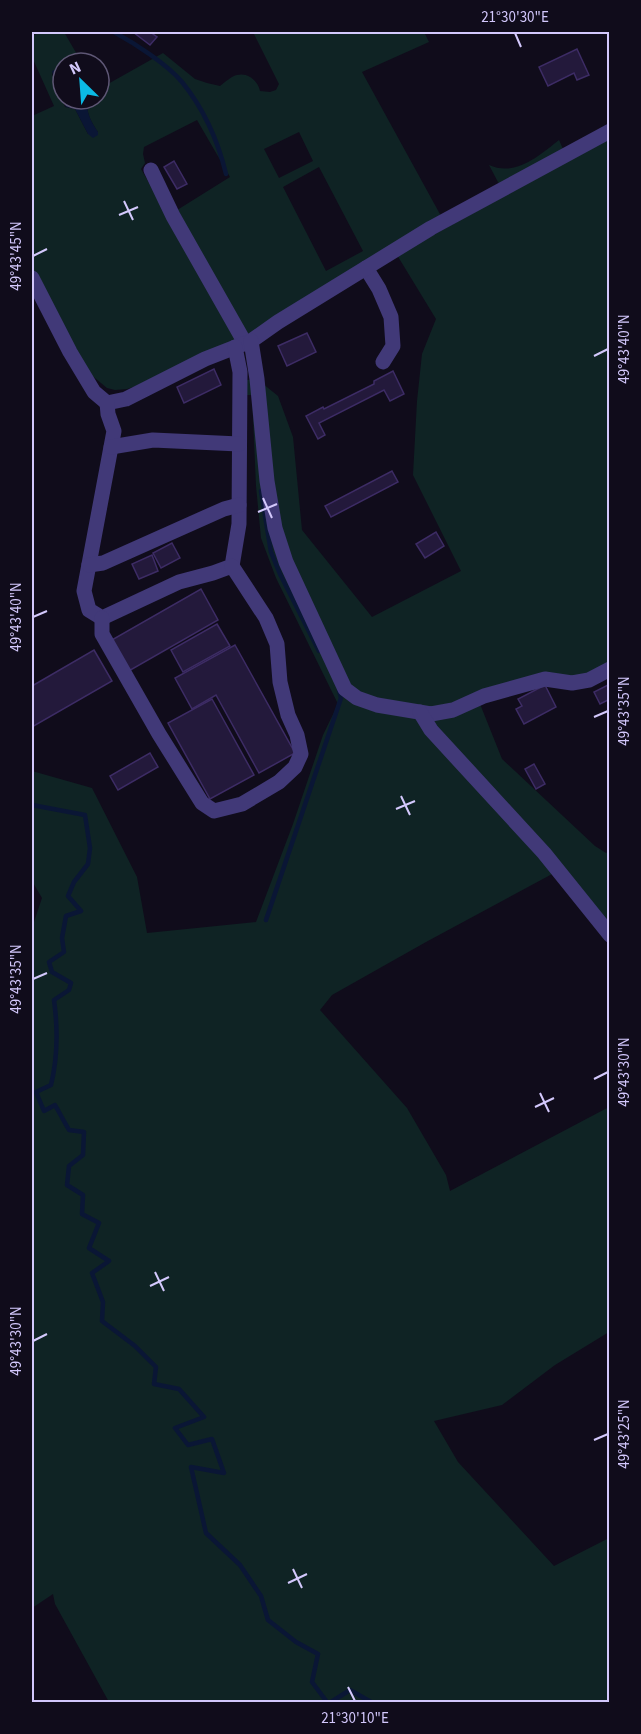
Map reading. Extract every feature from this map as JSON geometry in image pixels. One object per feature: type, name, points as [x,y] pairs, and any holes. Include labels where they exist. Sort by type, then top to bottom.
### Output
[{"type":"street","points":[[106,402],[126,399],[205,359],[244,344],[431,228],[609,131]]},
{"type":"street","points":[[151,170],[172,216],[244,344],[257,379],[267,481],[275,528],[286,562],[345,690],[357,698],[377,705],[431,714],[453,710],[484,696],[545,679],[572,683],[589,680],[609,669]]},
{"type":"street","points":[[366,268],[379,289],[391,317],[393,346],[383,362]]},
{"type":"street","points":[[32,278],[70,352],[94,392],[106,402],[114,431],[84,591],[89,610],[102,618]]},
{"type":"street","points":[[102,618],[102,634],[159,734],[202,803],[214,811],[242,804],[279,782],[296,767],[301,754],[280,682],[277,644],[266,618],[232,566],[239,524],[240,372],[244,344]]},
{"type":"street","points":[[111,447],[153,440],[239,444]]},
{"type":"street","points":[[89,565],[103,563],[224,509],[239,505]]},
{"type":"street","points":[[102,618],[179,582],[232,566]]},
{"type":"street","points":[[420,712],[431,730],[544,853],[609,935]]},
{"type":"green space","points":[[41,32],[64,32],[75,51],[51,51],[51,99],[32,57],[32,36]]},
{"type":"green space","points":[[254,32],[424,32],[429,42],[362,72],[441,216],[245,336],[174,212],[230,177],[197,120],[144,147],[145,163],[141,169],[238,340],[146,383],[115,390],[107,388],[84,369],[32,269],[32,116],[51,107],[51,111],[76,111],[88,134],[98,132],[88,111],[111,111],[111,82],[163,53],[195,79],[207,83],[220,86],[228,79],[241,74],[255,81],[260,91],[276,90],[279,84]],"holes":[[[299,132],[313,161],[279,178],[264,149]],[[319,167],[363,251],[326,271],[283,187]]]},
{"type":"green space","points":[[609,138],[609,664],[588,674],[480,704],[502,759],[595,846],[606,853],[609,851],[609,928],[554,873],[332,995],[320,1010],[407,1108],[446,1175],[450,1191],[609,1107],[609,1332],[555,1365],[502,1405],[434,1421],[458,1462],[554,1566],[609,1538],[609,1702],[109,1702],[55,1604],[53,1594],[32,1608],[32,928],[42,898],[32,881],[32,771],[92,788],[137,877],[147,933],[256,922],[323,735],[338,704],[276,578],[261,538],[252,395],[246,395],[247,380],[257,379],[278,396],[293,437],[302,530],[372,617],[461,571],[413,475],[422,354],[436,319],[397,255]]},
{"type":"green space","points":[[559,140],[563,149],[499,184],[489,165],[499,168],[517,167],[535,158]]},
{"type":"water","points":[[76,111],[88,111],[98,135],[93,138],[88,134]]},
{"type":"building","points":[[133,32],[150,32],[157,37],[150,45]]},
{"type":"building","points":[[577,49],[589,75],[577,80],[574,73],[548,86],[539,67]]},
{"type":"building","points":[[174,161],[187,184],[177,189],[164,167]]},
{"type":"building","points":[[307,333],[316,352],[287,366],[278,346]]},
{"type":"building","points":[[214,369],[221,385],[184,403],[177,387]]},
{"type":"building","points":[[393,371],[404,394],[390,401],[384,390],[319,423],[325,435],[318,439],[306,416],[374,384],[374,381]]},
{"type":"building","points":[[392,471],[398,482],[331,517],[325,506]]},
{"type":"building","points":[[436,532],[444,546],[425,558],[416,544]]},
{"type":"building","points":[[172,543],[180,558],[161,568],[153,553]]},
{"type":"building","points":[[152,555],[158,571],[139,579],[132,564]]},
{"type":"building","points":[[201,589],[218,620],[127,672],[110,641]]},
{"type":"building","points":[[217,624],[230,646],[183,672],[171,650]]},
{"type":"building","points":[[235,645],[295,753],[259,773],[216,695],[192,709],[175,678]]},
{"type":"building","points":[[94,650],[112,681],[32,727],[32,686]]},
{"type":"building","points":[[610,684],[610,699],[600,704],[594,692]]},
{"type":"building","points":[[545,685],[556,707],[524,724],[516,709],[522,706],[518,699]]},
{"type":"building","points":[[212,699],[254,775],[210,799],[168,723]]},
{"type":"building","points":[[150,753],[158,767],[118,790],[110,776]]},
{"type":"building","points":[[534,764],[545,784],[536,789],[525,769]]},
{"type":"waterway","points":[[114,32],[159,61],[182,82],[197,103],[209,126],[226,174]]},
{"type":"waterway","points":[[261,491],[271,552],[319,651]]},
{"type":"waterway","points":[[266,920],[341,698],[339,690]]},
{"type":"waterway","points":[[32,805],[85,815],[90,848],[88,864],[74,882],[68,896],[81,911],[66,916],[62,938],[64,952],[49,962],[52,972],[71,983],[69,990],[54,1000],[57,1042],[51,1085],[36,1092],[44,1111],[55,1105],[69,1130],[84,1132],[83,1155],[69,1166],[67,1185],[83,1195],[82,1214],[99,1223],[89,1248],[109,1261],[92,1273],[103,1302],[102,1321],[135,1346],[156,1367],[154,1384],[179,1389],[204,1417],[175,1428],[188,1445],[212,1439],[224,1473],[191,1467],[206,1533],[240,1565],[261,1596],[268,1620],[296,1642],[318,1654],[312,1682],[327,1702]]},
{"type":"waterway","points":[[331,1702],[350,1690],[371,1702]]}]
